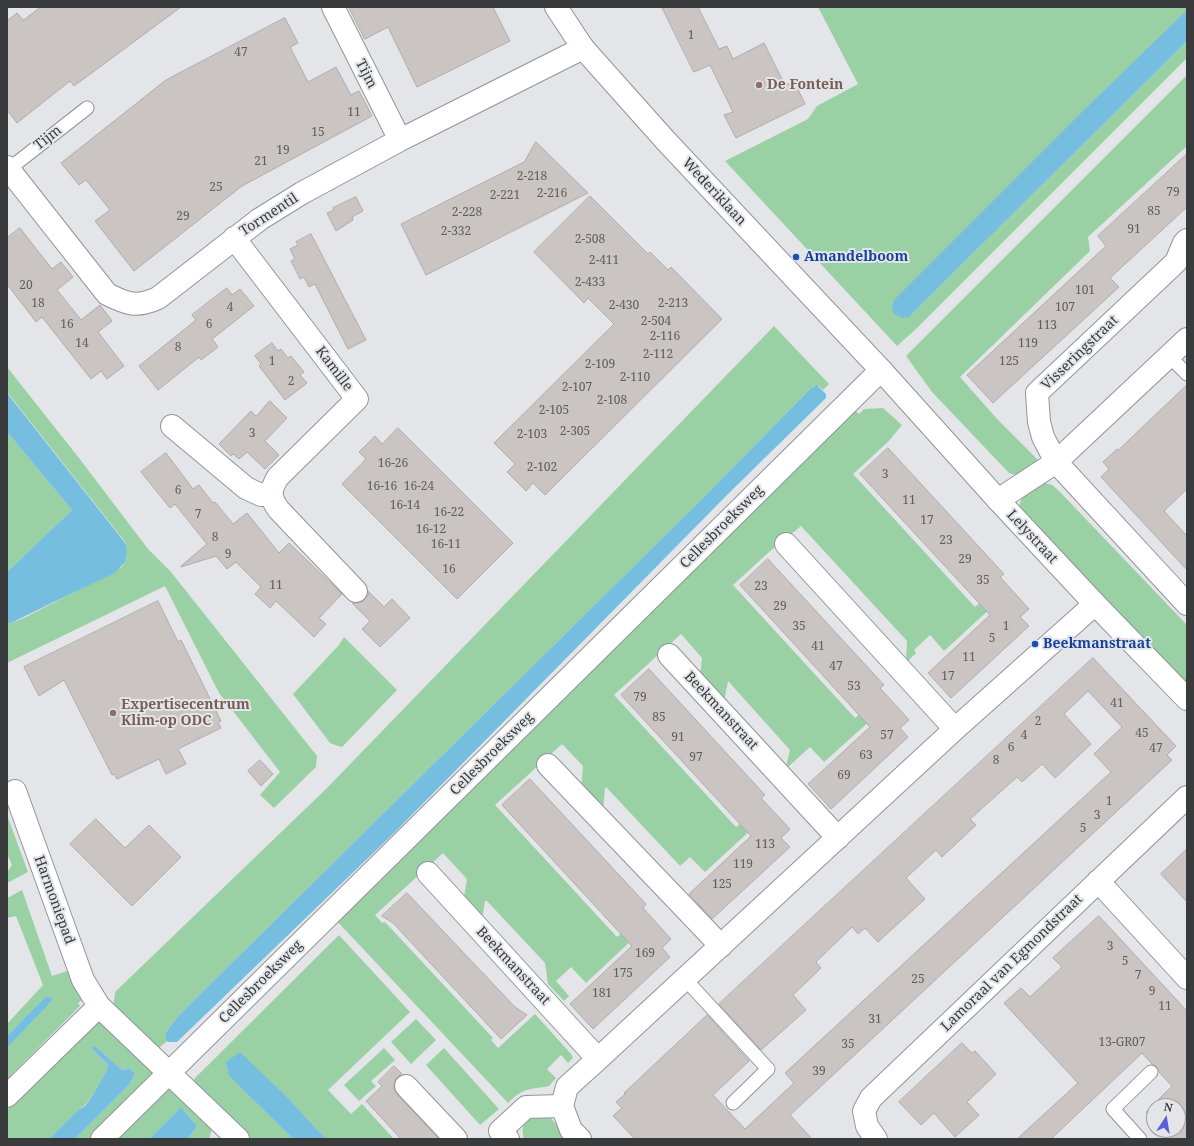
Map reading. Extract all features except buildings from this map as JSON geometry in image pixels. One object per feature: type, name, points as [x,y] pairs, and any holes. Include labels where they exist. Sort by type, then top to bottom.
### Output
[{"type":"street","name":"Tijm","points":[[332,7],[400,140]]},
{"type":"street","name":"Wederiklaan","points":[[556,7],[582,48],[666,141],[881,370]]},
{"type":"street","name":"Tormentil","points":[[8,168],[107,294],[133,305],[142,304],[158,298],[260,219],[302,193],[400,140],[582,48]]},
{"type":"street","name":"Kamille","points":[[234,238],[357,399],[278,477],[273,485],[271,493]]},
{"type":"street","name":"Visseringstraat","points":[[1056,462],[1043,437],[1039,422],[1037,393],[1181,268],[1184,243],[1187,240]]},
{"type":"street","points":[[998,500],[1056,462],[1187,339]]},
{"type":"street","name":"Lelystraat","points":[[881,370],[1094,604],[1187,699]]},
{"type":"street","name":"Cellesbroeksweg","points":[[102,1139],[881,370]]},
{"type":"street","points":[[172,426],[246,488],[261,495],[271,493],[273,502],[279,510],[356,591]]},
{"type":"street","points":[[1056,462],[1187,604]]},
{"type":"street","points":[[786,544],[955,729]]},
{"type":"street","points":[[580,1139],[571,1130],[562,1106],[567,1087],[955,729],[1094,604]]},
{"type":"street","name":"Beekmanstraat","points":[[669,654],[838,838]]},
{"type":"street","points":[[548,765],[721,946]]},
{"type":"street","name":"Harmoniepad","points":[[15,791],[83,980],[99,1006],[238,1139]]},
{"type":"street","name":"Lamoraal van Egmondstraat","points":[[876,1139],[867,1126],[864,1111],[871,1098],[1187,797]]},
{"type":"street","name":"Beekmanstraat","points":[[428,873],[598,1059]]},
{"type":"street","points":[[1098,881],[1187,978]]},
{"type":"street","points":[[7,1096],[99,1006]]},
{"type":"street","points":[[406,1086],[456,1139]]},
{"type":"street","points":[[500,1136],[526,1108],[562,1106]]},
{"type":"lane","name":"Tijm","points":[[8,168],[87,108]]},
{"type":"lane","points":[[1169,356],[1187,374]]},
{"type":"lane","points":[[685,979],[768,1069],[733,1103]]},
{"type":"lane","points":[[1140,1139],[1113,1109],[1151,1072]]},
{"type":"green space","points":[[818,7],[1187,7],[1187,10],[909,317],[1187,41],[1187,58],[916,329],[897,346],[725,161],[808,119],[817,106],[858,84]]},
{"type":"green space","points":[[1187,75],[1187,146],[1088,237],[1090,251],[960,377],[998,420],[1038,460],[1016,475],[1009,473],[932,392],[906,356]]},
{"type":"green space","points":[[774,326],[829,384],[823,390],[819,386],[814,386],[811,388],[707,494],[179,1015],[166,1032],[167,1041],[155,1051],[113,1009],[115,992],[327,788]]},
{"type":"green space","points":[[7,367],[148,549],[171,572],[317,756],[316,767],[274,808],[260,795],[280,772],[219,693],[165,586],[7,663],[7,623],[11,623],[26,617],[122,567],[126,559],[126,543],[7,392]]},
{"type":"green space","points":[[883,408],[902,425],[889,441],[853,474],[975,607],[984,599],[992,607],[944,651],[930,635],[914,650],[916,653],[907,662],[907,641],[801,526],[769,552],[733,585],[855,718],[864,710],[872,719],[824,762],[810,747],[788,767],[786,766],[790,750],[728,681],[724,702],[700,678],[702,658],[681,634],[614,695],[736,827],[745,820],[753,828],[705,872],[690,857],[680,866],[606,787],[603,810],[581,789],[583,766],[562,744],[495,805],[617,937],[626,930],[634,938],[586,983],[571,967],[556,981],[569,996],[564,1001],[548,984],[545,963],[487,901],[485,901],[482,920],[463,901],[467,880],[443,853],[375,915],[382,923],[385,922],[493,1038],[491,1040],[498,1048],[535,1014],[571,1054],[573,1058],[568,1063],[561,1055],[547,1069],[556,1078],[549,1086],[522,1092],[508,1103],[334,918],[854,409],[859,414],[864,409]]},
{"type":"green space","points":[[7,432],[72,510],[7,572]]},
{"type":"green space","points":[[1045,483],[1052,485],[1060,492],[1187,625],[1187,696],[1020,514],[1020,503],[1022,498],[1036,486]]},
{"type":"green space","points":[[344,637],[397,690],[342,747],[330,743],[293,694],[339,645]]},
{"type":"green space","points":[[7,815],[28,872],[7,883],[7,872],[12,865],[7,854]]},
{"type":"green space","points":[[22,890],[52,976],[70,970],[85,998],[78,1003],[80,1006],[7,1079],[7,1048],[53,1000],[45,997],[7,1036],[7,1024],[43,985],[16,916],[7,918],[7,898]]},
{"type":"green space","points":[[339,935],[410,1012],[328,1090],[351,1114],[362,1104],[394,1139],[326,1139],[292,1102],[229,1076],[293,1139],[251,1139],[195,1082],[194,1079]]},
{"type":"green space","points":[[416,1019],[436,1040],[411,1064],[391,1042]]},
{"type":"green space","points":[[103,1022],[152,1070],[152,1078],[90,1139],[75,1139],[130,1084],[135,1073],[129,1068],[123,1070],[121,1069],[95,1046],[92,1049],[108,1065],[108,1068],[91,1098],[84,1106],[78,1110],[49,1139],[7,1139],[7,1110],[93,1024]]},
{"type":"green space","points":[[384,1048],[395,1060],[371,1081],[376,1086],[359,1101],[344,1085]]},
{"type":"green space","points":[[444,1048],[499,1109],[480,1125],[426,1065]]},
{"type":"green space","points":[[164,1087],[179,1090],[213,1125],[209,1139],[188,1139],[197,1126],[181,1107],[149,1139],[113,1139]]},
{"type":"green space","points":[[528,1115],[550,1117],[568,1139],[524,1139],[523,1127]]},
{"type":"water","points":[[1187,10],[1187,41],[909,317],[902,318],[894,314],[892,307],[894,300],[1085,109]]},
{"type":"water","points":[[817,385],[826,394],[826,398],[728,494],[394,833],[177,1042],[168,1042],[166,1040],[166,1032],[179,1015],[707,494],[811,388]]},
{"type":"water","points":[[7,393],[126,544],[127,552],[125,562],[115,573],[11,623],[7,623],[7,572],[72,510],[7,432]]},
{"type":"water","points":[[45,997],[50,997],[53,1000],[7,1048],[7,1036]]},
{"type":"water","points":[[93,1046],[95,1046],[121,1069],[123,1070],[129,1068],[135,1073],[130,1084],[75,1139],[49,1139],[78,1110],[85,1106],[108,1068],[108,1065],[92,1049]]},
{"type":"water","points":[[240,1052],[292,1102],[326,1139],[293,1139],[229,1076],[226,1062]]},
{"type":"water","points":[[181,1107],[197,1126],[188,1139],[149,1139]]},
{"type":"place","name":"De Fontein","points":[[759,85]]},
{"type":"place","name":"Amandelboom","points":[[796,257]]},
{"type":"place","name":"Beekmanstraat","points":[[1035,644]]},
{"type":"place","name":"Expertisecentrum Klim-op ODC","points":[[113,713]]}]
